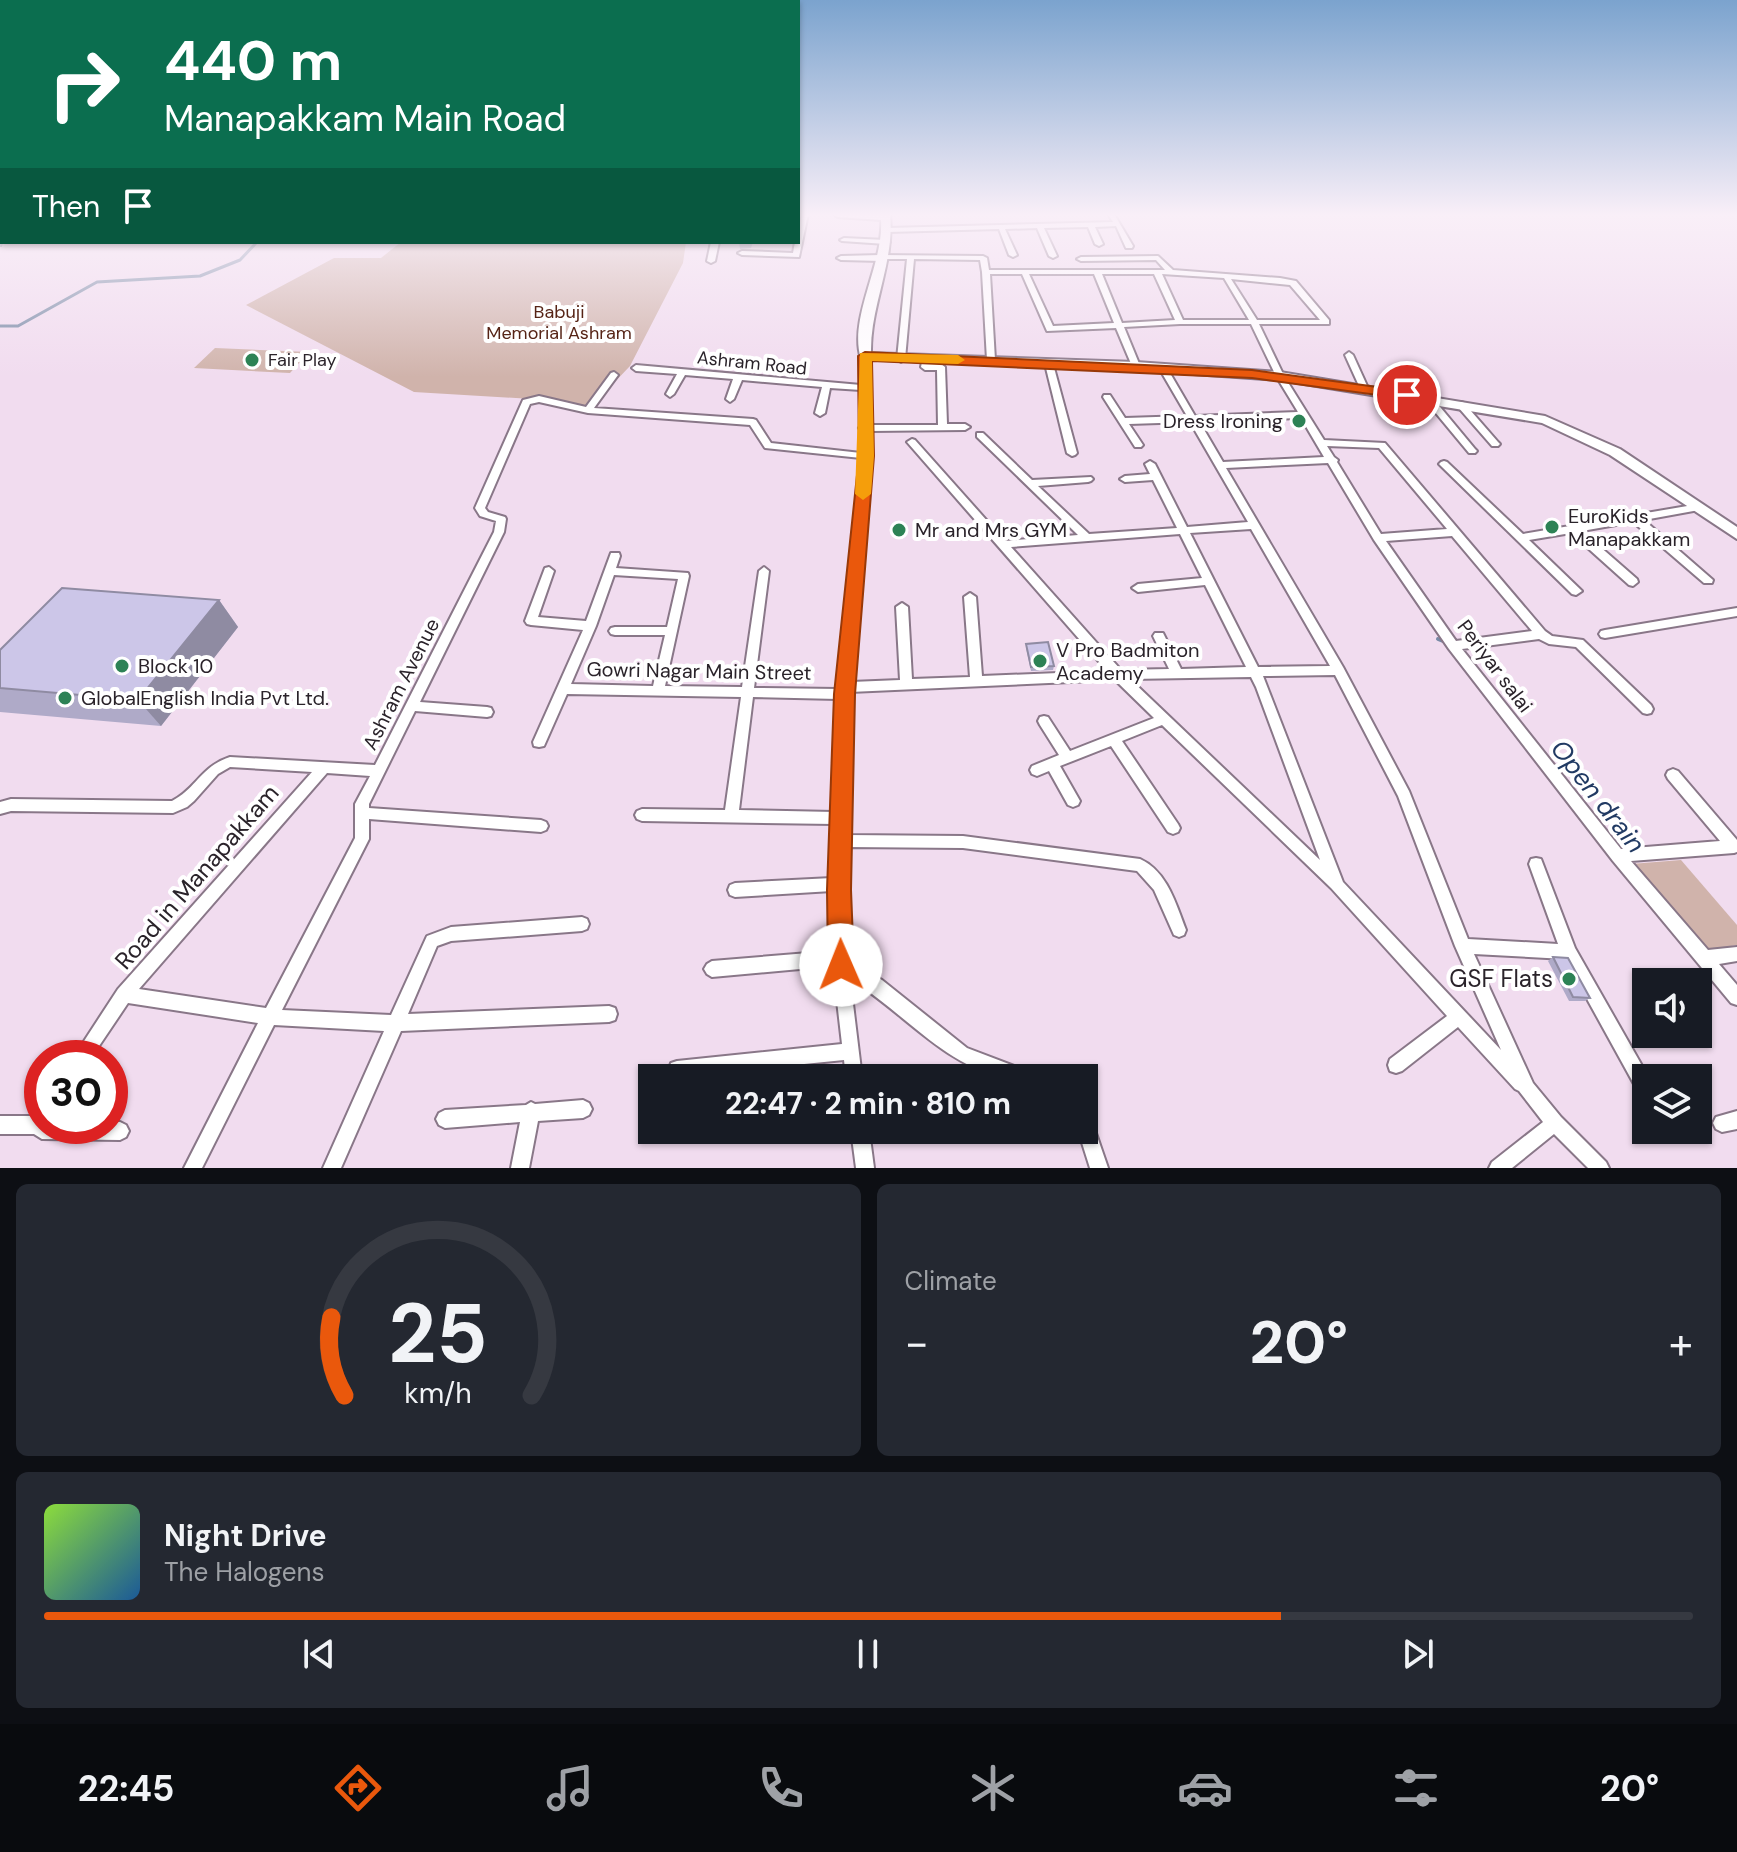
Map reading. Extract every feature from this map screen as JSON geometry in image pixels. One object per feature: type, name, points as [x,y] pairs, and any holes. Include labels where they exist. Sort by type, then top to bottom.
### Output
[{"type":"main road","points":[[879,269],[870,300],[865,356],[1136,366],[1280,376],[1428,398],[1545,420],[1615,452],[1737,534]]},
{"type":"street","points":[[901,359],[910,269]]},
{"type":"street","points":[[985,269],[991,360]]},
{"type":"street","points":[[1168,269],[1171,272]]},
{"type":"street","points":[[986,272],[1171,272],[1293,283],[1326,322],[1180,322],[1050,329],[1025,273]]},
{"type":"street","points":[[1097,272],[1136,366]]},
{"type":"street","points":[[1157,272],[1180,322]]},
{"type":"street","name":"Periyar salai","points":[[1226,276],[1255,322],[1280,376],[1378,538],[1453,646],[1618,856],[1737,997]]},
{"type":"street","points":[[1349,355],[1364,388]]},
{"type":"street","points":[[852,1064],[841,961],[839,884],[846,690],[866,456],[865,356]]},
{"type":"street","points":[[926,359],[925,367],[941,367],[943,427]]},
{"type":"street","points":[[1049,364],[1072,453]]},
{"type":"street","name":"Ashram Road","points":[[636,368],[864,388]]},
{"type":"street","points":[[1163,368],[1223,465],[1339,670],[1404,795],[1463,946],[1527,1089]]},
{"type":"street","points":[[670,394],[682,372]]},
{"type":"street","points":[[588,410],[614,375]]},
{"type":"street","points":[[730,399],[739,376]]},
{"type":"street","points":[[820,413],[826,387]]},
{"type":"street","points":[[1107,397],[1138,445]]},
{"type":"street","points":[[1428,398],[1472,451]]},
{"type":"street","name":"Ashram Avenue","points":[[0,808],[173,807],[190,799],[210,771],[222,764],[379,771],[499,532],[501,519],[484,514],[480,508],[526,402],[532,399],[588,410]]},
{"type":"street","points":[[1461,405],[1495,444]]},
{"type":"street","points":[[588,410],[753,422],[768,446],[866,456]]},
{"type":"street","points":[[1123,421],[1304,415]]},
{"type":"street","points":[[864,428],[965,427]]},
{"type":"street","points":[[980,435],[1086,537]]},
{"type":"street","points":[[912,442],[1006,544],[1118,675],[1337,886],[1600,1168]]},
{"type":"street","points":[[1321,443],[1382,445],[1541,634],[1549,640],[1579,643],[1647,709]]},
{"type":"street","points":[[1223,465],[1333,460]]},
{"type":"street","points":[[1150,464],[1253,672],[1295,768],[1337,886]]},
{"type":"street","points":[[1444,464],[1576,591]]},
{"type":"street","points":[[1125,479],[1156,477]]},
{"type":"street","points":[[1031,483],[1088,479]]},
{"type":"street","points":[[1520,538],[1699,507]]},
{"type":"street","points":[[1636,519],[1708,580]]},
{"type":"street","points":[[1006,544],[1181,528],[1256,525]]},
{"type":"street","points":[[1573,529],[1633,582]]},
{"type":"street","points":[[1378,538],[1454,532]]},
{"type":"street","points":[[563,689],[615,556]]},
{"type":"street","points":[[549,571],[531,621],[590,626]]},
{"type":"street","points":[[609,571],[684,576],[658,692]]},
{"type":"street","points":[[731,816],[764,571]]},
{"type":"street","points":[[1138,588],[1207,581]]},
{"type":"street","points":[[970,597],[976,682]]},
{"type":"street","points":[[902,607],[906,684]]},
{"type":"street","points":[[1605,634],[1737,612]]},
{"type":"street","points":[[615,631],[673,631]]},
{"type":"street","points":[[1453,646],[1541,634]]},
{"type":"street","points":[[1159,636],[1177,673]]},
{"type":"street","name":"Gowri Nagar Main Street","points":[[539,742],[563,689],[748,694],[1118,675],[1339,670]]},
{"type":"street","points":[[413,706],[487,712]]},
{"type":"street","points":[[1037,770],[1164,719]]},
{"type":"street","points":[[1044,721],[1068,758]]},
{"type":"street","points":[[1114,739],[1173,828]]},
{"type":"street","points":[[1052,764],[1073,801]]},
{"type":"street","name":"Road in Manapakkam","points":[[124,995],[324,768]]},
{"type":"street","points":[[193,1168],[362,839],[365,795],[379,771]]},
{"type":"street","points":[[1673,775],[1735,847]]},
{"type":"street","points":[[362,813],[541,826]]},
{"type":"street","points":[[642,815],[842,818]]},
{"type":"street","points":[[841,841],[963,842],[1140,865],[1150,871],[1161,887],[1179,930]]},
{"type":"street","points":[[1618,856],[1735,847]]},
{"type":"street","points":[[1536,864],[1569,952],[1632,1064]]},
{"type":"street","points":[[735,890],[839,884]]},
{"type":"street","points":[[332,1168],[427,950],[442,935],[582,924]]},
{"type":"street","points":[[1463,946],[1569,952]]},
{"type":"street","points":[[1707,958],[1737,954]]},
{"type":"street","points":[[712,969],[841,961],[953,1049],[981,1064]]},
{"type":"street","points":[[93,1040],[124,995]]},
{"type":"street","name":"Road in Manapakkam","points":[[124,995],[270,1017],[393,1023],[609,1014]]},
{"type":"street","points":[[1396,1065],[1459,1017]]},
{"type":"street","points":[[725,1064],[850,1051]]},
{"type":"street","points":[[445,1119],[583,1109]]},
{"type":"street","points":[[520,1168],[531,1111]]},
{"type":"street","points":[[0,1125],[24,1122]]},
{"type":"street","points":[[1498,1168],[1555,1123]]},
{"type":"street","points":[[860,1144],[860,1167]]},
{"type":"street","points":[[1091,1144],[1099,1168]]},
{"type":"green space","name":"Babuji Memorial Ashram","points":[[314,269],[680,269],[630,366],[588,410],[532,399],[414,392],[246,305]]},
{"type":"green space","name":"Fair Play","points":[[215,348],[309,352],[290,373],[194,368]]},
{"type":"green space","points":[[1681,860],[1737,925],[1737,945],[1699,952],[1631,864]]},
{"type":"building","points":[[62,588],[219,600],[138,700],[0,688],[0,650]]},
{"type":"building","name":"V Pro Badmiton Academy","points":[[1048,642],[1054,666],[1031,667],[1026,644]]},
{"type":"building","points":[[1553,957],[1568,958],[1590,998],[1573,997]]},
{"type":"waterway","points":[[0,326],[18,326],[97,282],[200,276],[219,269]]},
{"type":"waterway","name":"Open drain","points":[[1438,639],[1448,643]]},
{"type":"slow traffic","points":[[863,494],[866,456],[865,356],[958,360]]},
{"type":"place","name":"Fair Play","points":[[252,360]]},
{"type":"place","name":"Dress Ironing","points":[[1299,421]]},
{"type":"place","name":"EuroKids Manapakkam","points":[[1552,527]]},
{"type":"place","name":"Mr and Mrs GYM","points":[[899,530]]},
{"type":"place","name":"V Pro Badmiton Academy","points":[[1040,661]]},
{"type":"place","name":"Block 10","points":[[122,666]]},
{"type":"place","name":"GlobalEnglish India Pvt Ltd.","points":[[65,698]]},
{"type":"place","name":"GSF Flats","points":[[1569,979]]},
{"type":"route","points":[[841,965],[839,890],[844,694],[866,456],[865,356],[1136,366],[1280,376],[1407,395]]}]
